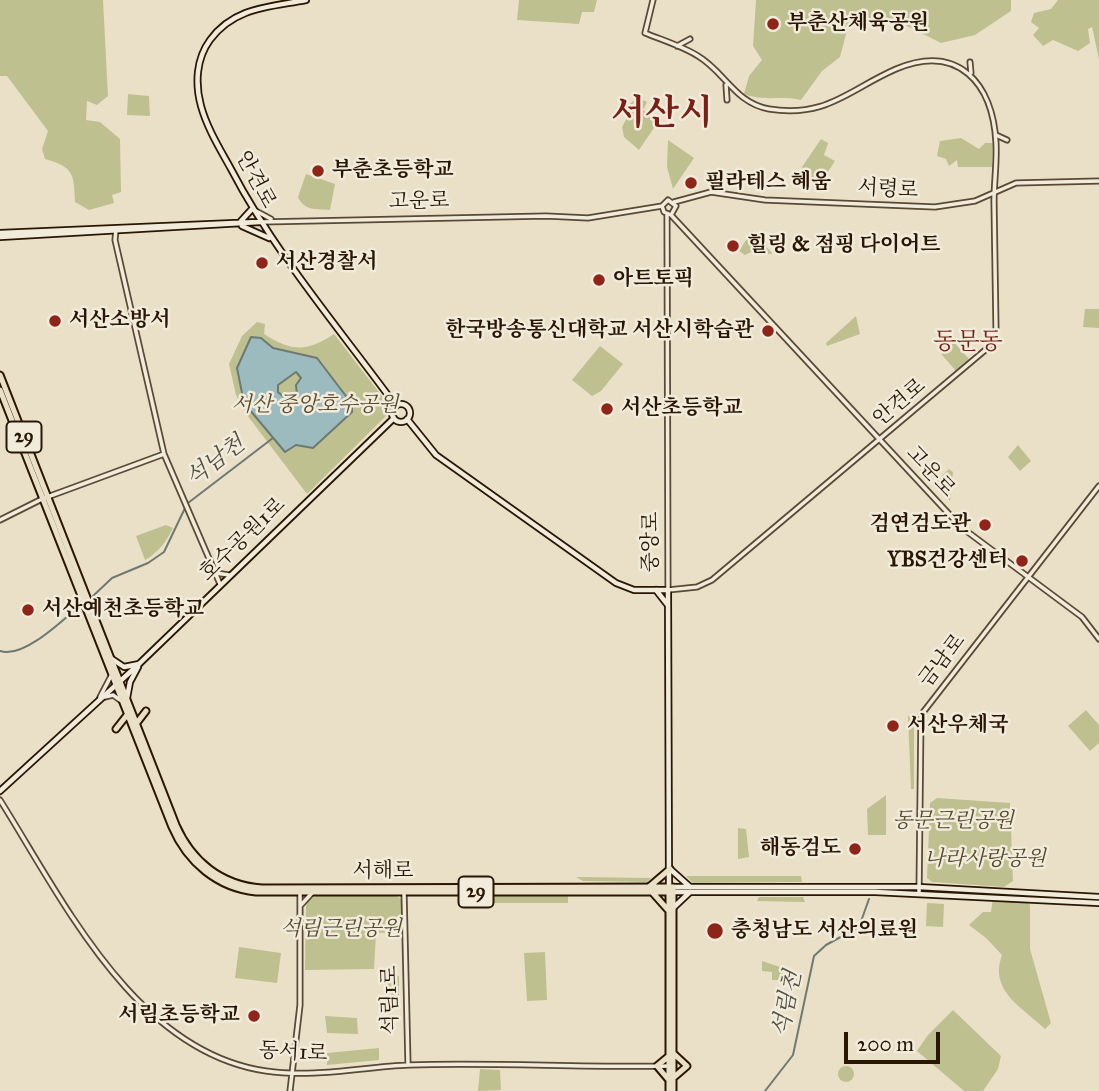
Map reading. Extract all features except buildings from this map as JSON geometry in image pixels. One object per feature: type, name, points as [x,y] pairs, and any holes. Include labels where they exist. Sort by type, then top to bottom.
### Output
[{"type":"main road","name":"안견로","points":[[306,0],[258,7],[237,16],[211,38],[200,64],[197,82],[203,112],[251,209],[269,237],[396,406]]},
{"type":"main road","points":[[251,209],[241,224],[269,237]]},
{"type":"main road","name":"고운로","points":[[0,235],[260,222]]},
{"type":"main road","name":"서해로","points":[[0,375],[117,684]]},
{"type":"main road","name":"서해로","points":[[0,390],[107,653],[134,732],[175,835],[198,866],[220,881],[243,890],[919,890],[1099,897]]},
{"type":"main road","points":[[396,406],[407,407],[407,419],[400,422],[394,418],[392,410],[396,406]]},
{"type":"main road","name":"호수공원1로","points":[[0,791],[140,663],[394,418]]},
{"type":"main road","name":"안견로","points":[[407,419],[436,455],[600,572],[625,588],[668,590]]},
{"type":"main road","points":[[656,590],[668,605]]},
{"type":"main road","name":"중앙로","points":[[668,590],[671,1091]]},
{"type":"main road","points":[[107,653],[122,666],[140,663]]},
{"type":"main road","points":[[125,703],[130,682],[140,663]]},
{"type":"main road","points":[[134,732],[116,729],[128,712],[146,710],[136,724]]},
{"type":"main road","name":"서해로","points":[[128,712],[136,724],[180,836],[198,860],[216,874],[240,885],[313,892],[404,890]]},
{"type":"main road","points":[[23,770],[29,777]]},
{"type":"main road","points":[[670,869],[690,889],[671,909],[650,889],[670,869]]},
{"type":"main road","name":"서해로","points":[[919,890],[1099,903]]},
{"type":"main road","points":[[671,1054],[687,1066],[671,1079],[657,1066],[671,1054]]},
{"type":"main road","name":"중앙로","points":[[671,1054],[671,1079]]},
{"type":"street","points":[[653,0],[645,33],[701,58],[750,104],[794,112],[829,106],[891,72],[920,61],[951,64],[972,75]]},
{"type":"street","points":[[677,46],[690,39]]},
{"type":"street","name":"안견로","points":[[668,590],[697,587],[710,581],[965,369],[993,341],[996,331],[996,147],[983,93],[972,75],[970,62]]},
{"type":"street","points":[[724,80],[728,90],[727,100]]},
{"type":"street","points":[[994,132],[1007,140],[996,147]]},
{"type":"street","name":"서령로","points":[[674,202],[711,192],[765,200],[926,207],[975,201],[1017,183],[1099,181]]},
{"type":"street","name":"고운로","points":[[260,222],[546,216],[588,218],[662,206],[666,201],[674,202]]},
{"type":"street","points":[[669,215],[676,210],[674,202]]},
{"type":"street","name":"고운로","points":[[662,206],[961,527],[1086,620],[1099,639]]},
{"type":"street","points":[[251,209],[272,220],[269,237]]},
{"type":"street","name":"중앙로","points":[[668,590],[669,215]]},
{"type":"street","points":[[116,229],[115,240],[164,454],[220,584]]},
{"type":"street","points":[[0,520],[45,499],[164,454]]},
{"type":"street","name":"금남로","points":[[919,890],[921,715],[1099,486]]},
{"type":"street","points":[[216,573],[229,575]]},
{"type":"street","points":[[97,702],[112,676]]},
{"type":"street","points":[[97,702],[111,695],[125,703]]},
{"type":"street","name":"동서1로","points":[[0,800],[104,963],[142,1004],[170,1028],[206,1050],[245,1066],[293,1073],[408,1065],[669,1066]]},
{"type":"street","points":[[290,1091],[300,1005],[300,890]]},
{"type":"street","name":"석림1로","points":[[404,890],[408,1065]]},
{"type":"street","points":[[300,907],[313,892]]},
{"type":"green space","points":[[0,0],[103,0],[108,96],[97,105],[87,101],[86,120],[100,122],[120,139],[121,192],[112,195],[114,203],[89,210],[75,202],[73,178],[70,173],[62,165],[45,159],[42,149],[48,131],[7,76],[0,76]]},
{"type":"green space","points":[[519,0],[597,0],[594,12],[582,12],[579,24],[517,20]]},
{"type":"green space","points":[[756,0],[1011,0],[1011,11],[975,35],[941,43],[901,23],[871,22],[851,15],[840,57],[822,71],[801,100],[759,98],[744,94],[749,76],[762,60],[753,46]]},
{"type":"green space","points":[[1058,0],[1099,0],[1099,59],[1092,27],[1088,29],[1090,43],[1078,51],[1053,40],[1043,46],[1033,35],[1039,28],[1031,22],[1034,13],[1051,9]]},
{"type":"green space","points":[[128,94],[149,96],[150,116],[127,115]]},
{"type":"green space","points":[[637,97],[647,102],[643,110],[658,122],[639,150],[624,137],[622,127],[629,114],[629,105]]},
{"type":"green space","points":[[961,138],[979,149],[985,143],[993,143],[992,167],[958,167],[957,160],[949,166],[946,159],[937,156],[940,141]]},
{"type":"green space","points":[[821,139],[828,143],[824,155],[835,161],[818,187],[802,167]]},
{"type":"green space","points":[[668,140],[694,158],[673,189],[667,167]]},
{"type":"green space","points":[[306,174],[335,184],[330,210],[311,208],[301,202],[298,197]]},
{"type":"green space","points":[[752,231],[771,254],[751,252],[745,255],[739,251]]},
{"type":"green space","points":[[1085,309],[1099,309],[1099,328],[1083,327]]},
{"type":"green space","points":[[856,316],[860,334],[827,346],[826,343]]},
{"type":"green space","name":"서산 중앙호수공원","points":[[257,322],[265,324],[264,334],[292,347],[307,347],[334,334],[388,404],[386,416],[307,494],[247,415],[236,395],[229,364],[242,336]]},
{"type":"green space","points":[[947,340],[952,340],[969,359],[956,371],[942,355],[941,348]]},
{"type":"green space","points":[[600,346],[623,364],[601,391],[592,396],[572,380]]},
{"type":"green space","points":[[1018,445],[1031,461],[1020,471],[1008,457]]},
{"type":"green space","points":[[949,469],[953,472],[950,501],[934,483]]},
{"type":"green space","points":[[166,525],[173,528],[168,538],[145,560],[136,536]]},
{"type":"green space","points":[[1086,710],[1099,725],[1099,743],[1090,751],[1068,726]]},
{"type":"green space","points":[[908,716],[914,716],[914,789],[911,789]]},
{"type":"green space","points":[[886,795],[886,835],[868,835],[867,809]]},
{"type":"green space","points":[[937,798],[1010,803],[1013,881],[1004,887],[932,882],[927,878],[930,803]]},
{"type":"green space","points":[[738,828],[746,829],[749,857],[738,859]]},
{"type":"green space","points":[[686,876],[801,876],[802,882],[693,883]]},
{"type":"green space","points":[[576,877],[651,878],[647,882],[583,881]]},
{"type":"green space","name":"석림근린공원","points":[[319,895],[396,896],[401,899],[402,932],[376,933],[374,969],[305,970],[306,906],[308,899]]},
{"type":"green space","points":[[488,896],[568,896],[568,903],[488,903]]},
{"type":"green space","points":[[759,897],[803,897],[805,902],[757,901]]},
{"type":"green space","points":[[993,898],[1026,900],[1030,905],[1030,949],[1051,1023],[1045,1029],[1010,997],[1000,979],[1002,955],[969,925],[983,912],[991,912]]},
{"type":"green space","points":[[927,903],[944,904],[943,927],[926,926]]},
{"type":"green space","points":[[239,947],[281,953],[277,983],[235,978]]},
{"type":"green space","points":[[545,952],[547,1000],[527,1001],[524,953]]},
{"type":"green space","points":[[762,961],[798,973],[795,986],[786,980],[772,980],[772,972],[762,971]]},
{"type":"green space","points":[[399,976],[399,998],[393,997],[379,977]]},
{"type":"green space","points":[[953,1010],[1001,1056],[998,1069],[983,1091],[964,1091],[917,1051],[928,1035]]},
{"type":"green space","points":[[325,1016],[357,1018],[358,1034],[327,1033]]},
{"type":"green space","points":[[379,1048],[379,1060],[327,1065],[327,1053]]},
{"type":"green space","points":[[846,1066],[852,1068],[852,1080],[846,1082],[840,1080],[838,1074],[840,1068]]},
{"type":"green space","points":[[480,1069],[500,1070],[501,1090],[478,1091]]},
{"type":"water","points":[[251,337],[261,338],[273,348],[317,358],[352,404],[352,412],[313,448],[296,445],[285,452],[244,403],[237,368]],"holes":[[[296,372],[301,378],[296,385],[297,396],[286,399],[278,392],[278,385]]]},
{"type":"waterway","name":"석남천","points":[[188,503],[273,438]]},
{"type":"waterway","name":"석남천","points":[[93,596],[112,578],[148,563],[164,552],[185,508]]},
{"type":"waterway","name":"석남천","points":[[0,651],[9,652],[30,645],[78,607]]},
{"type":"waterway","name":"석림천","points":[[765,1091],[793,1055],[814,956],[826,945],[859,927],[869,899]]},
{"type":"place","name":"부춘산체육공원","points":[[773,24]]},
{"type":"place","name":"부춘초등학교","points":[[318,171]]},
{"type":"place","name":"필라테스 혜움","points":[[691,183]]},
{"type":"place","name":"힐링 & 점핑 다이어트","points":[[733,246]]},
{"type":"place","name":"서산경찰서","points":[[262,263]]},
{"type":"place","name":"아트토픽","points":[[599,280]]},
{"type":"place","name":"서산소방서","points":[[55,321]]},
{"type":"place","name":"한국방송통신대학교 서산시학습관","points":[[768,331]]},
{"type":"place","name":"서산초등학교","points":[[607,409]]},
{"type":"place","name":"검연검도관","points":[[985,525]]},
{"type":"place","name":"YBS건강센터","points":[[1022,561]]},
{"type":"place","name":"서산예천초등학교","points":[[28,610]]},
{"type":"place","name":"서산우체국","points":[[893,726]]},
{"type":"place","name":"해동검도","points":[[855,849]]},
{"type":"place","name":"충청남도 서산의료원","points":[[715,931]]},
{"type":"place","name":"서림초등학교","points":[[254,1016]]},
{"type":"district","name":"서산시","points":[[662,115]]},
{"type":"district","name":"동문동","points":[[968,343]]},
{"type":"park label","name":"동문근린공원","points":[[953,822]]},
{"type":"park label","name":"나라사랑공원","points":[[985,860]]}]
